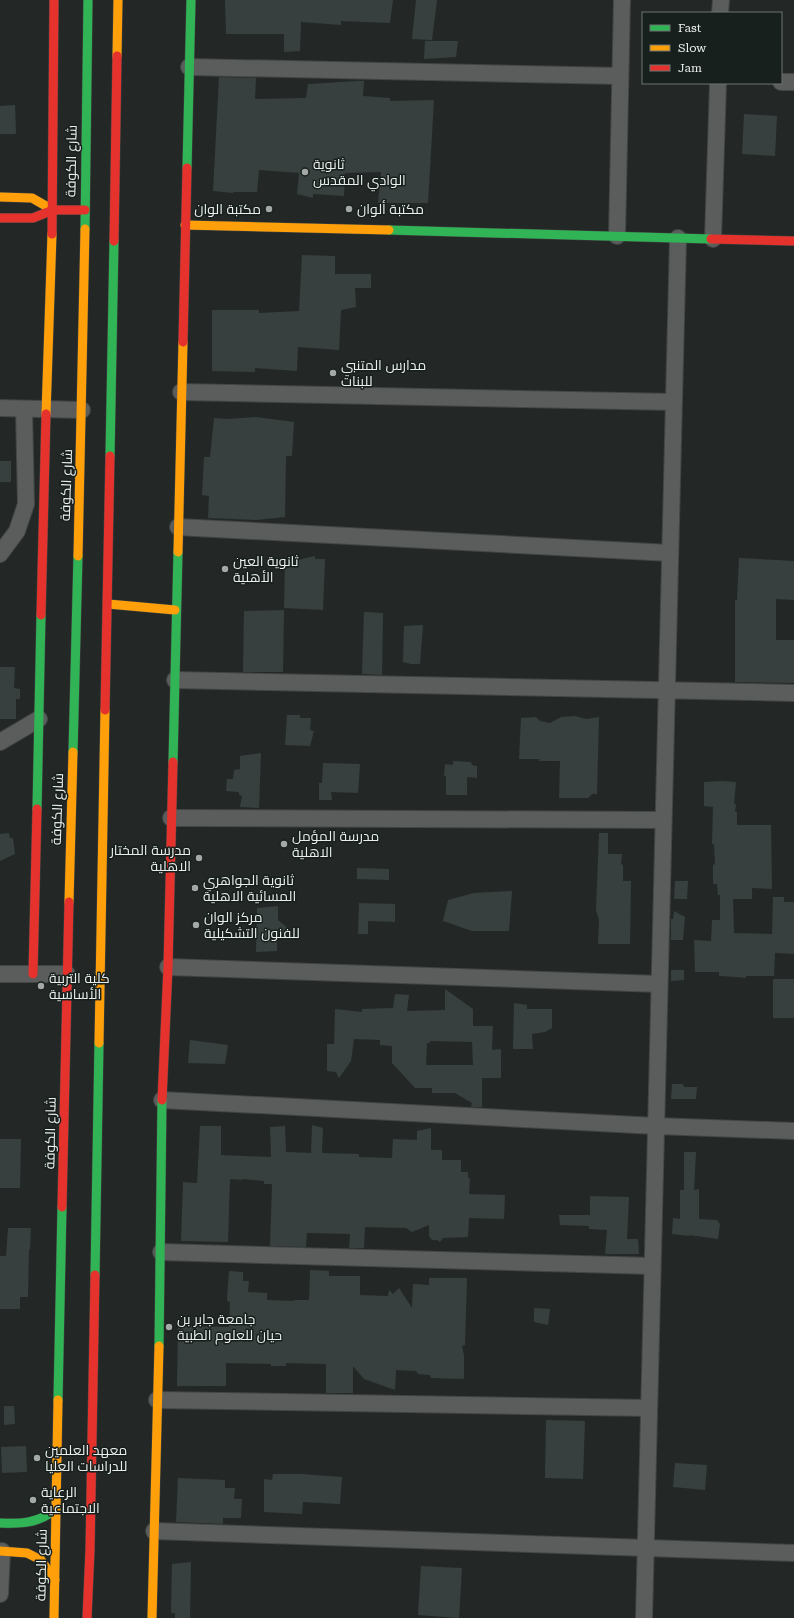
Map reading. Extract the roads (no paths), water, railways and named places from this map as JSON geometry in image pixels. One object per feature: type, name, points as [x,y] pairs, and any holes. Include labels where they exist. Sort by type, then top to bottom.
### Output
[{"type":"main road","points":[[33,974],[46,409],[53,210],[54,0]]},
{"type":"main road","name":"شارع الكوفة","points":[[54,1618],[67,974],[82,410],[88,0]]},
{"type":"main road","points":[[87,1618],[90,1550],[118,0]]},
{"type":"main road","points":[[152,1618],[161,1252],[162,1100],[168,967],[175,680],[175,610],[191,0]]},
{"type":"main road","points":[[0,197],[32,198],[53,210]]},
{"type":"main road","points":[[0,218],[33,218],[53,210],[85,210]]},
{"type":"main road","points":[[185,225],[794,241]]},
{"type":"main road","points":[[108,604],[175,610]]},
{"type":"main road","points":[[84,1507],[90,1494]]},
{"type":"main road","points":[[2,1526],[34,1523],[47,1517],[56,1505],[69,1511]]},
{"type":"main road","points":[[1,1549],[27,1554],[41,1560],[55,1580]]},
{"type":"street","points":[[617,236],[622,0]]},
{"type":"street","points":[[720,12],[721,0]]},
{"type":"street","points":[[189,67],[620,76]]},
{"type":"street","points":[[782,82],[794,82]]},
{"type":"street","points":[[714,239],[718,84]]},
{"type":"street","points":[[644,1618],[678,238]]},
{"type":"street","points":[[181,392],[674,402]]},
{"type":"street","points":[[0,408],[82,410]]},
{"type":"street","points":[[0,554],[17,531],[26,504],[24,409]]},
{"type":"street","points":[[178,527],[670,553]]},
{"type":"street","points":[[175,680],[794,693]]},
{"type":"street","points":[[0,742],[39,719]]},
{"type":"street","points":[[171,818],[663,820]]},
{"type":"street","points":[[168,967],[660,984]]},
{"type":"street","points":[[0,974],[67,974]]},
{"type":"street","points":[[162,1100],[656,1126],[794,1131]]},
{"type":"street","points":[[161,1252],[652,1266]]},
{"type":"street","points":[[157,1400],[649,1408]]},
{"type":"street","points":[[154,1531],[794,1553]]},
{"type":"street","points":[[0,1594],[1,1549]]},
{"type":"place","name":"ثانوية الوادي المقدس","points":[[305,172]]},
{"type":"place","name":"مكتبة الوان","points":[[269,209]]},
{"type":"place","name":"مكتبة ألوان","points":[[349,209]]},
{"type":"place","name":"مدارس المتنبي للبنات","points":[[333,373]]},
{"type":"place","name":"ثانوية العين الأهلية","points":[[225,569]]},
{"type":"place","name":"مدرسة المؤمل الاهلية","points":[[284,844]]},
{"type":"place","name":"مدرسة المختار الاهلية","points":[[199,858]]},
{"type":"place","name":"ثانوية الجواهري المسائية الاهلية","points":[[195,888]]},
{"type":"place","name":"مركز الوان للفنون التشكيلية","points":[[196,925]]},
{"type":"place","name":"كلية التربية الأساسية","points":[[41,986]]},
{"type":"place","name":"جامعة جابر بن حيان للعلوم الطبية","points":[[169,1327]]},
{"type":"place","name":"معهد العلمين للدراسات العليا","points":[[37,1458]]},
{"type":"place","name":"الرعاية الاجتماعية","points":[[33,1500]]}]
